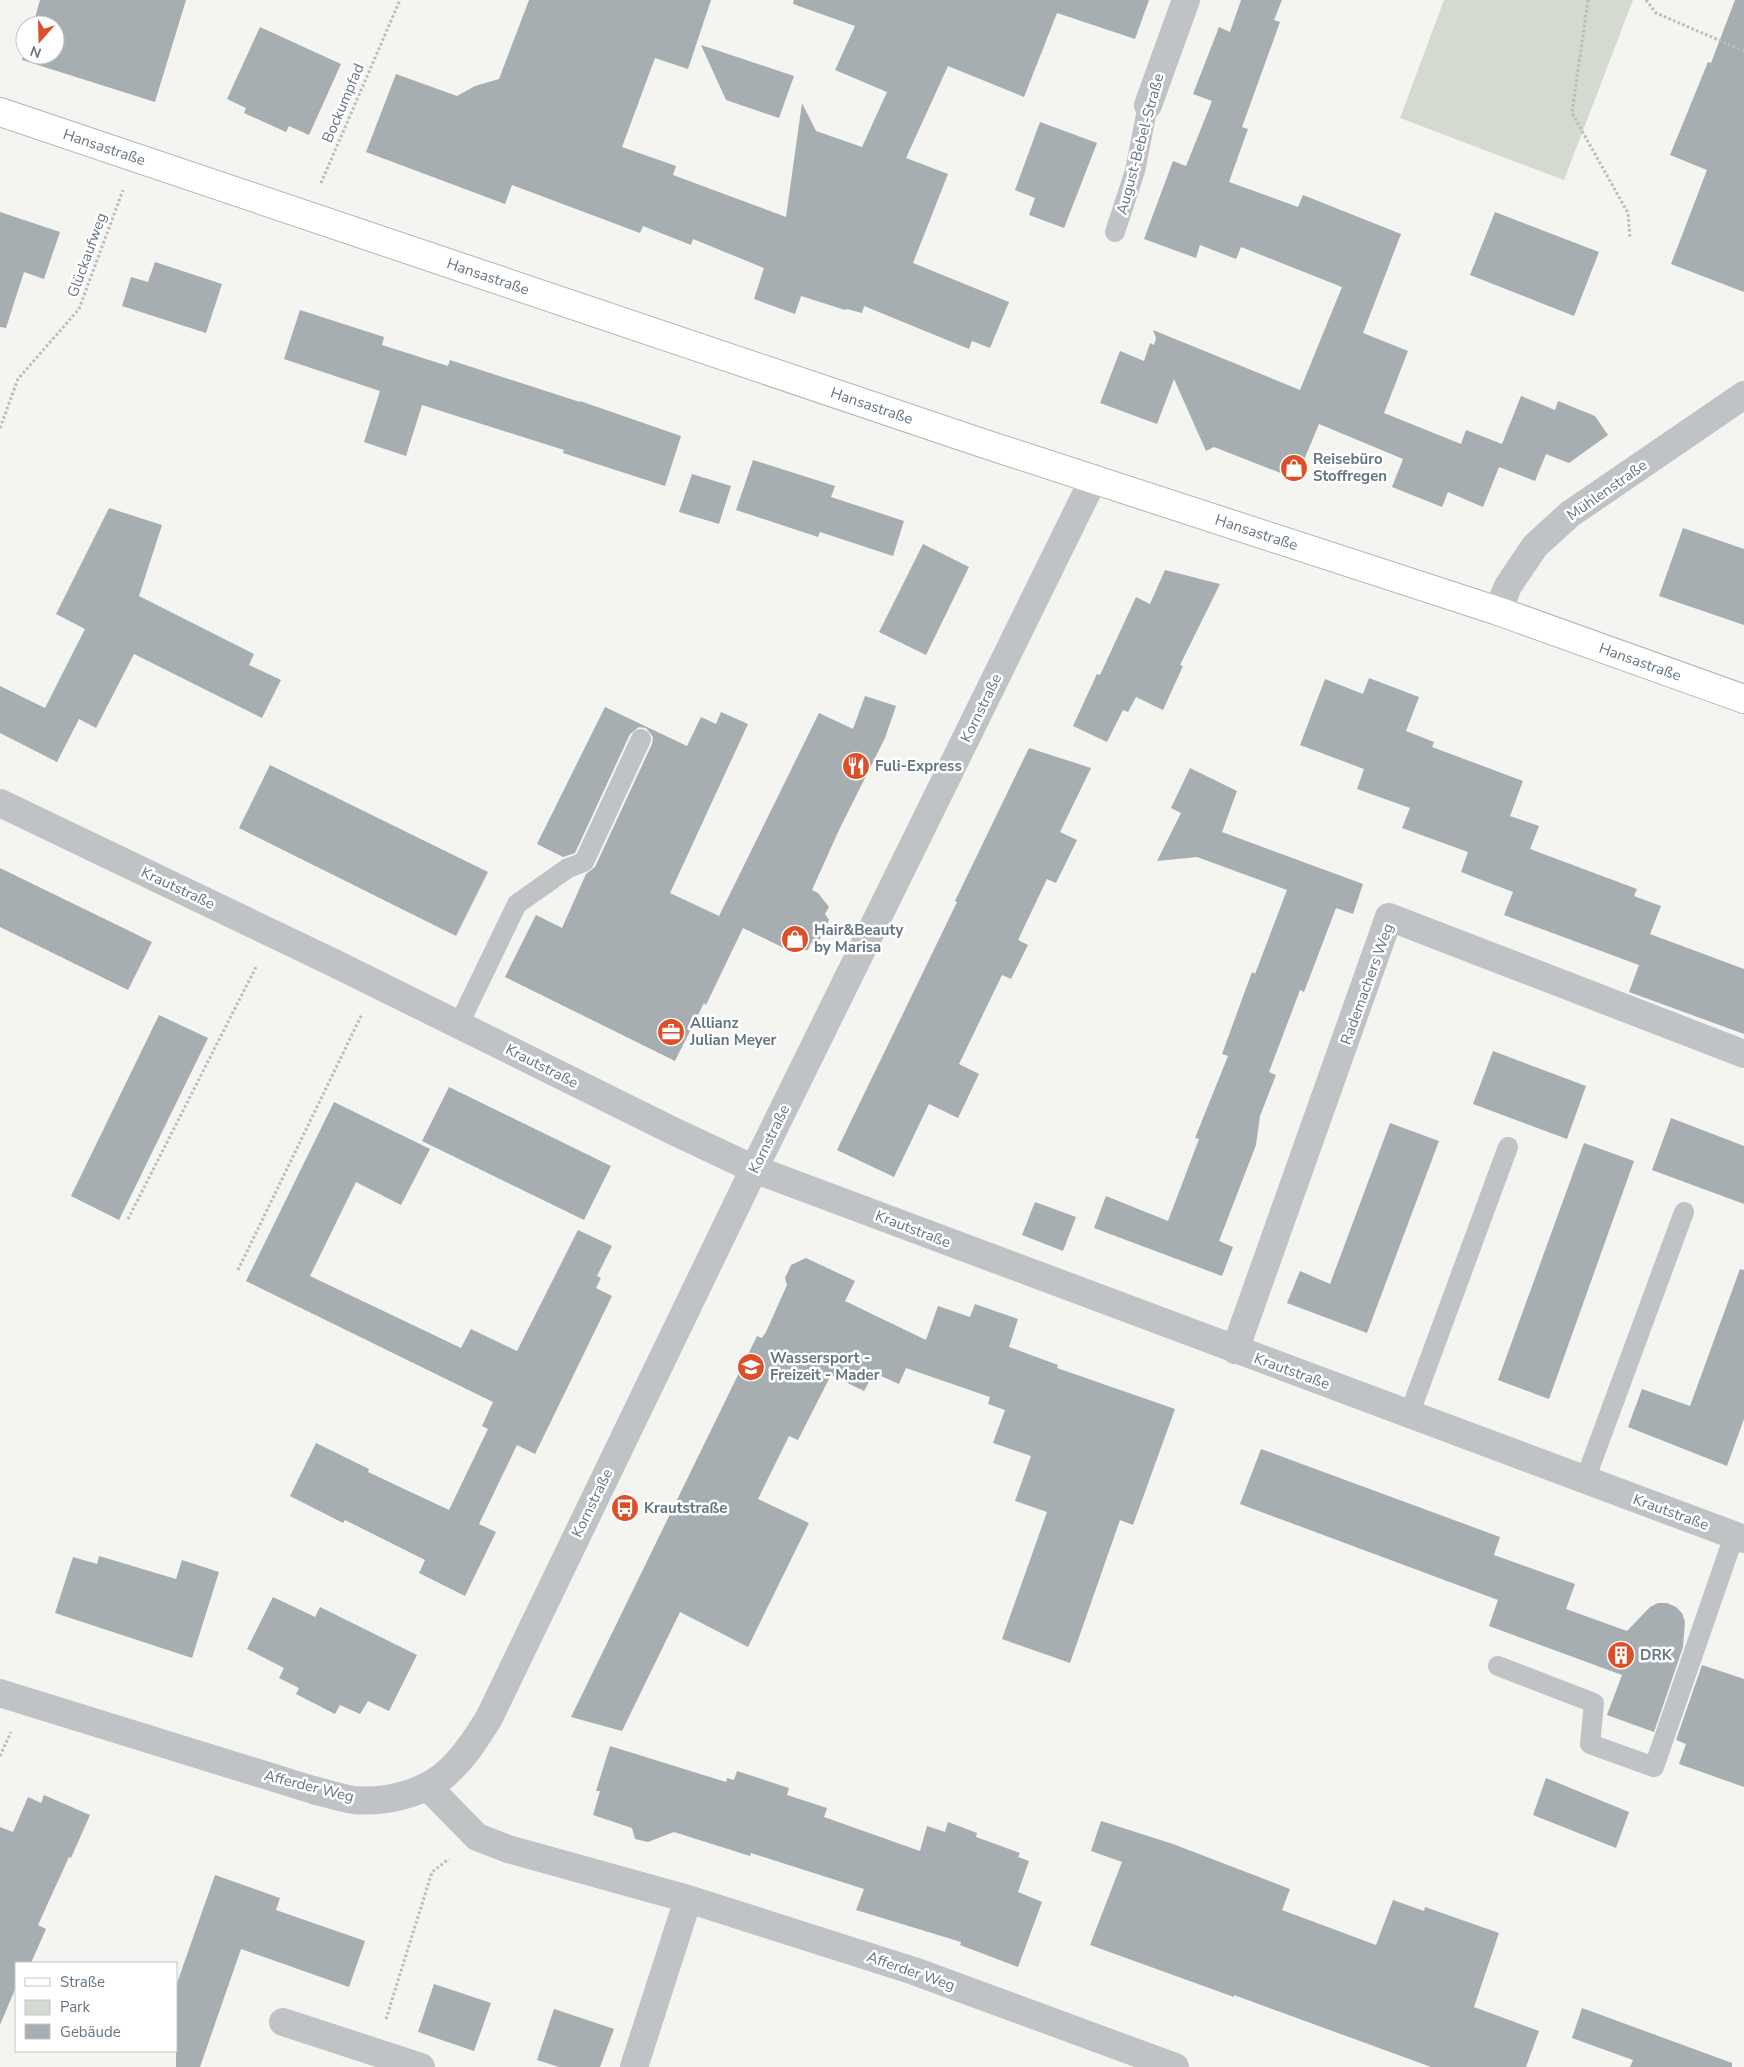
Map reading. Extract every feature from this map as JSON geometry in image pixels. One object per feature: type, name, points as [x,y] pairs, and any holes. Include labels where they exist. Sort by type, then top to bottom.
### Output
[{"type":"main road","name":"Hansastraße","points":[[0,112],[976,441],[1094,478],[1498,612],[1744,699]]},
{"type":"street","name":"August-Bebel-Straße","points":[[1148,105],[1186,0]]},
{"type":"street","name":"Mühlenstraße","points":[[1498,612],[1508,586],[1535,546],[1570,514],[1744,395]]},
{"type":"street","name":"Kornstraße","points":[[427,1786],[449,1772],[469,1750],[489,1718],[754,1169],[1094,478]]},
{"type":"street","name":"Krautstraße","points":[[0,804],[274,933],[671,1130],[754,1169],[1739,1537]]},
{"type":"street","name":"Rademachers Weg","points":[[1235,1350],[1390,917],[1744,1054]]},
{"type":"street","name":"Afferder Weg","points":[[0,1693],[313,1790],[346,1798],[384,1799],[404,1795],[427,1786],[478,1837],[508,1848],[688,1899],[914,1970],[1129,2059],[1175,2067]]},
{"type":"street","points":[[634,2067],[688,1899]]},
{"type":"street","points":[[284,2022],[421,2067]]},
{"type":"lane","name":"August-Bebel-Straße","points":[[1115,232],[1135,171],[1148,105]]},
{"type":"lane","points":[[459,1024],[517,904],[568,868],[584,862],[641,739]]},
{"type":"lane","points":[[1409,1415],[1508,1147]]},
{"type":"lane","points":[[1586,1480],[1684,1212]]},
{"type":"lane","points":[[1498,1666],[1594,1703],[1590,1744],[1654,1767],[1739,1537]]},
{"type":"path","name":"Bockumpfad","points":[[307,216],[400,0]]},
{"type":"path","points":[[1588,0],[1572,112],[1628,213],[1630,239]]},
{"type":"path","points":[[1646,0],[1656,13],[1744,51]]},
{"type":"path","name":"Glückaufweg","points":[[0,428],[18,379],[79,309],[134,158]]},
{"type":"path","points":[[128,1220],[274,933]]},
{"type":"path","points":[[238,1270],[357,1024],[379,984]]},
{"type":"path","points":[[378,2053],[432,1872],[478,1837]]},
{"type":"green space","points":[[1444,0],[1633,0],[1564,180],[1400,118]]},
{"type":"building","points":[[40,0],[186,0],[155,102],[38,65],[65,65],[65,15],[36,15]]},
{"type":"building","points":[[529,0],[711,0],[688,69],[655,58],[622,147],[676,166],[673,175],[786,217],[802,103],[816,131],[862,147],[887,92],[835,70],[855,26],[793,4],[794,0],[1149,0],[1135,39],[1057,13],[1024,97],[948,66],[906,158],[948,174],[913,263],[1009,302],[990,348],[972,341],[969,349],[864,306],[862,313],[845,310],[801,296],[795,314],[754,299],[764,268],[693,239],[691,245],[643,226],[640,233],[512,185],[505,204],[366,152],[396,74],[457,96],[475,86],[499,79]]},
{"type":"building","points":[[1241,0],[1282,0],[1274,20],[1280,22],[1242,127],[1248,129],[1229,182],[1298,207],[1303,195],[1401,234],[1363,333],[1408,351],[1384,413],[1461,444],[1466,430],[1502,444],[1521,396],[1555,410],[1558,401],[1595,416],[1608,435],[1569,463],[1546,454],[1535,481],[1499,467],[1483,507],[1448,492],[1442,507],[1392,487],[1403,459],[1319,424],[1296,479],[1214,447],[1206,451],[1174,379],[1157,424],[1100,403],[1120,351],[1144,361],[1150,343],[1154,345],[1156,338],[1153,330],[1300,390],[1342,287],[1241,247],[1236,259],[1200,245],[1196,258],[1144,239],[1173,161],[1186,166],[1212,101],[1193,94],[1219,27],[1230,32]]},
{"type":"building","points":[[1735,0],[1744,0],[1744,292],[1671,264],[1707,170],[1670,155],[1708,62],[1711,63]]},
{"type":"building","points":[[260,27],[341,64],[309,135],[289,126],[286,132],[244,113],[246,108],[227,99]]},
{"type":"building","points":[[701,45],[794,76],[779,118],[726,100]]},
{"type":"building","points":[[1040,122],[1097,143],[1064,228],[1029,215],[1035,198],[1015,190]]},
{"type":"building","points":[[0,212],[60,232],[44,279],[24,272],[6,328],[0,327]]},
{"type":"building","points":[[1495,212],[1599,252],[1574,316],[1470,275]]},
{"type":"building","points":[[155,262],[222,284],[206,333],[122,306],[131,277],[148,282]]},
{"type":"building","points":[[300,310],[384,337],[382,345],[448,366],[450,360],[580,401],[681,436],[665,486],[563,453],[564,450],[422,405],[406,456],[364,442],[380,391],[284,359]]},
{"type":"building","points":[[753,460],[835,486],[831,497],[904,521],[893,556],[820,532],[818,537],[736,510]]},
{"type":"building","points":[[692,474],[731,486],[719,524],[679,512]]},
{"type":"building","points":[[109,508],[162,525],[139,596],[254,654],[249,665],[281,680],[262,718],[134,654],[96,728],[79,719],[57,762],[0,733],[0,686],[45,708],[85,629],[56,614]]},
{"type":"building","points":[[1683,528],[1744,549],[1744,625],[1659,596]]},
{"type":"building","points":[[923,544],[969,567],[926,655],[879,632]]},
{"type":"building","points":[[1165,570],[1220,584],[1180,665],[1183,666],[1163,710],[1136,697],[1128,712],[1123,710],[1107,742],[1073,726],[1097,674],[1100,675],[1136,597],[1150,604]]},
{"type":"building","points":[[1369,678],[1419,697],[1406,731],[1434,742],[1432,747],[1523,781],[1510,816],[1539,826],[1530,849],[1637,889],[1634,896],[1661,906],[1650,934],[1744,969],[1744,1034],[1629,992],[1639,965],[1504,915],[1513,892],[1461,872],[1468,852],[1402,828],[1410,808],[1357,789],[1364,769],[1300,745],[1325,679],[1363,694]]},
{"type":"building","points":[[865,696],[896,706],[885,738],[839,830],[812,890],[818,893],[829,907],[825,914],[829,920],[818,943],[811,943],[808,950],[790,951],[743,928],[706,1005],[704,1003],[675,1061],[505,977],[536,915],[562,928],[586,874],[595,867],[652,744],[653,737],[646,728],[639,727],[630,734],[575,853],[563,857],[537,844],[605,707],[687,746],[701,717],[716,724],[721,712],[748,724],[670,893],[719,916],[819,713],[853,729]]},
{"type":"building","points":[[1029,748],[1091,768],[1060,832],[1077,840],[1056,883],[1047,879],[1018,940],[1028,945],[1011,979],[1002,975],[959,1064],[979,1074],[958,1118],[929,1104],[894,1177],[837,1150]]},
{"type":"building","points":[[270,765],[488,872],[456,936],[239,828]]},
{"type":"building","points":[[1190,768],[1237,791],[1222,832],[1363,884],[1353,914],[1336,908],[1304,992],[1300,990],[1269,1072],[1276,1075],[1260,1116],[1256,1145],[1219,1241],[1233,1247],[1222,1276],[1094,1228],[1106,1196],[1168,1221],[1199,1139],[1195,1138],[1228,1056],[1222,1054],[1252,972],[1255,974],[1287,890],[1197,857],[1157,861],[1181,813],[1171,808]]},
{"type":"building","points":[[0,868],[152,942],[128,990],[0,927]]},
{"type":"building","points":[[159,1015],[208,1038],[119,1220],[71,1196]]},
{"type":"building","points":[[1493,1051],[1586,1086],[1567,1139],[1473,1104]]},
{"type":"building","points":[[449,1087],[611,1166],[584,1220],[422,1141]]},
{"type":"building","points":[[334,1102],[430,1149],[401,1205],[356,1182],[310,1276],[461,1348],[471,1329],[517,1351],[578,1230],[612,1246],[597,1276],[601,1278],[596,1288],[612,1296],[535,1454],[517,1445],[479,1524],[496,1532],[465,1596],[419,1573],[425,1560],[345,1520],[343,1523],[290,1496],[316,1443],[369,1469],[368,1472],[449,1510],[488,1429],[482,1426],[493,1402],[246,1281]]},
{"type":"building","points":[[1671,1118],[1744,1146],[1744,1204],[1652,1170]]},
{"type":"building","points":[[1390,1123],[1439,1141],[1367,1333],[1287,1303],[1300,1271],[1330,1284]]},
{"type":"building","points":[[1584,1143],[1634,1161],[1549,1399],[1498,1380]]},
{"type":"building","points":[[1035,1202],[1076,1217],[1063,1251],[1022,1235]]},
{"type":"building","points":[[806,1258],[855,1281],[845,1301],[926,1340],[938,1306],[970,1317],[975,1304],[1018,1319],[1009,1347],[1058,1365],[1057,1368],[1175,1409],[1133,1525],[1120,1520],[1070,1663],[1002,1639],[1047,1512],[1015,1501],[1031,1456],[993,1443],[1005,1410],[988,1404],[990,1397],[906,1368],[899,1384],[874,1373],[864,1391],[831,1375],[798,1440],[789,1436],[758,1499],[809,1523],[748,1647],[680,1612],[622,1731],[571,1717],[757,1336],[762,1338],[766,1332],[787,1285],[785,1278],[791,1265]]},
{"type":"building","points":[[1740,1269],[1744,1270],[1744,1419],[1727,1466],[1628,1427],[1642,1389],[1690,1406]]},
{"type":"building","points":[[1261,1449],[1500,1537],[1494,1555],[1575,1584],[1566,1609],[1627,1631],[1650,1607],[1658,1603],[1667,1603],[1676,1607],[1682,1613],[1685,1622],[1683,1647],[1654,1732],[1607,1715],[1622,1675],[1489,1626],[1498,1600],[1240,1504]]},
{"type":"building","points":[[99,1556],[176,1579],[182,1560],[219,1572],[192,1658],[55,1613],[73,1557],[97,1564]]},
{"type":"building","points":[[273,1597],[315,1617],[320,1607],[417,1655],[389,1711],[368,1701],[360,1714],[340,1705],[335,1714],[296,1694],[299,1688],[279,1678],[284,1668],[247,1649]]},
{"type":"building","points":[[1702,1665],[1744,1679],[1744,1787],[1679,1764],[1686,1744],[1676,1740]]},
{"type":"building","points":[[610,1746],[726,1782],[727,1778],[734,1780],[737,1771],[789,1788],[787,1795],[827,1808],[824,1817],[920,1851],[927,1826],[945,1832],[948,1822],[977,1833],[976,1837],[1020,1853],[1018,1857],[1029,1861],[1018,1892],[1042,1902],[1018,1967],[960,1945],[961,1942],[856,1910],[864,1889],[751,1853],[750,1856],[674,1832],[648,1842],[635,1839],[632,1828],[593,1815],[600,1791],[596,1791]]},
{"type":"building","points":[[1546,1778],[1629,1812],[1616,1848],[1533,1815]]},
{"type":"building","points":[[44,1795],[90,1815],[38,1925],[46,1929],[31,1962],[15,1962],[15,1989],[0,2025],[0,1827],[13,1832],[28,1797],[41,1803]]},
{"type":"building","points":[[1101,1821],[1173,1844],[1290,1889],[1282,1910],[1376,1945],[1393,1900],[1424,1911],[1425,1907],[1499,1933],[1474,2007],[1539,2031],[1526,2067],[1431,2067],[1090,1945],[1122,1862],[1091,1851]]},
{"type":"building","points":[[215,1875],[280,1898],[276,1910],[365,1941],[349,1987],[241,1949],[200,2067],[176,2067],[176,2052],[178,2052],[178,1980]]},
{"type":"building","points":[[434,1984],[491,2003],[474,2051],[418,2032]]},
{"type":"building","points":[[1582,2008],[1732,2063],[1732,2067],[1630,2067],[1633,2060],[1572,2038]]},
{"type":"building","points":[[554,2009],[614,2029],[600,2067],[559,2067],[537,2060]]},
{"type":"place","name":"Reisebüro Stoffregen","points":[[1294,468]]},
{"type":"place","name":"Fuli-Express","points":[[856,766]]},
{"type":"place","name":"Hair&Beauty by Marisa","points":[[795,939]]},
{"type":"place","name":"Allianz Julian Meyer","points":[[671,1032]]},
{"type":"place","name":"Wassersport - Freizeit - Mader","points":[[751,1367]]},
{"type":"place","name":"Krautstraße","points":[[625,1508]]},
{"type":"place","name":"DRK","points":[[1621,1655]]}]
